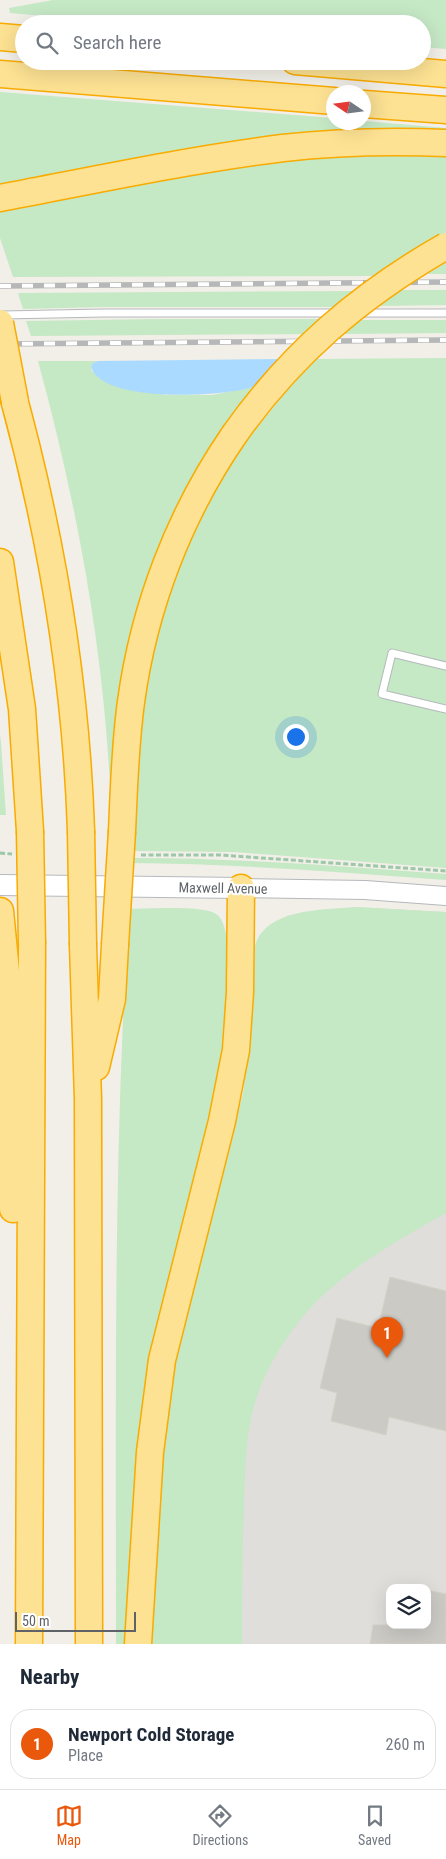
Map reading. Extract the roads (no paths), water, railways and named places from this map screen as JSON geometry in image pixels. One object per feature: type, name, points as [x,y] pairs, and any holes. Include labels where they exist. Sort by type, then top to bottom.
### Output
[{"type":"highway","points":[[0,37],[15,38]]},
{"type":"highway","points":[[400,70],[446,74]]},
{"type":"highway","points":[[0,74],[326,100]]},
{"type":"highway","points":[[371,105],[446,110]]},
{"type":"highway","points":[[0,198],[202,160],[284,148],[363,143],[446,143]]},
{"type":"highway","points":[[88,1099],[112,999],[131,702],[140,650],[149,614],[168,558],[200,489],[234,435],[276,381],[324,332],[374,292],[446,246]]},
{"type":"highway","points":[[0,323],[15,402]]},
{"type":"highway","points":[[0,349],[36,487],[61,616],[75,730],[81,831],[88,1099],[89,1644]]},
{"type":"highway","points":[[0,562],[21,699],[30,831],[32,944],[29,1644]]},
{"type":"highway","points":[[138,1644],[150,1452],[162,1360],[224,1113],[236,1050],[240,992],[241,888]]},
{"type":"highway","points":[[0,911],[4,944],[14,1218],[29,1462]]},
{"type":"main road","name":"Maxwell Avenue","points":[[0,885],[241,888]]},
{"type":"street","name":"Maxwell Avenue","points":[[241,888],[365,890],[446,896]]},
{"type":"lane","points":[[0,315],[446,313]]},
{"type":"lane","points":[[446,666],[392,653],[382,694],[446,709]]},
{"type":"water","points":[[283,359],[259,385],[241,390],[194,395],[140,392],[117,387],[100,379],[91,367],[93,363],[98,361]]},
{"type":"railway","points":[[0,286],[446,282]]},
{"type":"railway","points":[[0,344],[446,340]]},
{"type":"place","name":"Newport Cold Storage","points":[[387,1358]]}]
